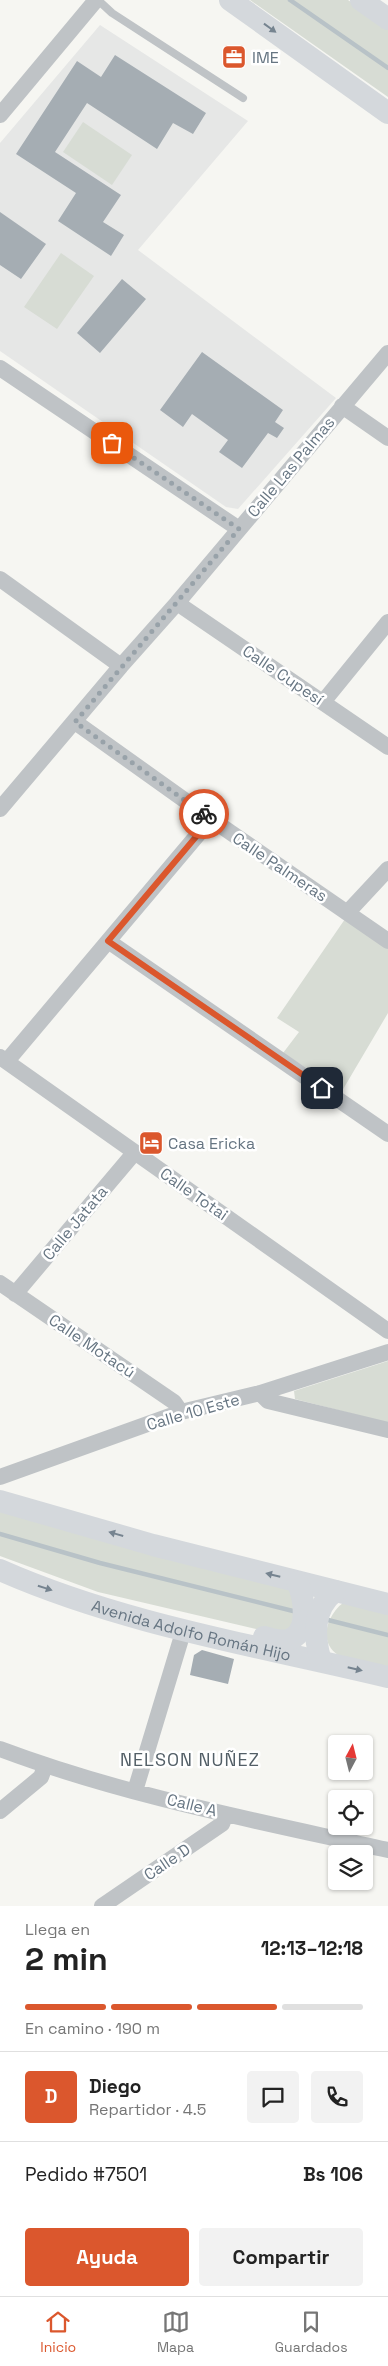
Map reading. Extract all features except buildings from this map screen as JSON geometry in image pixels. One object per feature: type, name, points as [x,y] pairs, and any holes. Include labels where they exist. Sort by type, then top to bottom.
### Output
[{"type":"main road","points":[[230,0],[388,113]]},
{"type":"main road","points":[[362,0],[388,19]]},
{"type":"main road","points":[[0,1501],[300,1587],[388,1604]]},
{"type":"main road","name":"Avenida Adolfo Román Hijo","points":[[0,1570],[26,1581],[106,1608],[184,1629],[318,1654],[388,1677]]},
{"type":"main road","points":[[106,1608],[132,1608],[280,1641],[292,1639],[303,1619],[305,1605],[300,1587]]},
{"type":"main road","points":[[318,1654],[317,1622],[331,1594]]},
{"type":"street","points":[[0,115],[97,0]]},
{"type":"street","name":"Calle Las Palmas","points":[[0,809],[121,666],[177,604],[388,353]]},
{"type":"street","points":[[0,368],[239,529]]},
{"type":"street","points":[[342,406],[388,438]]},
{"type":"street","points":[[0,579],[121,666]]},
{"type":"street","name":"Calle Cupesí","points":[[177,604],[388,747]]},
{"type":"street","points":[[323,702],[388,622]]},
{"type":"street","name":"Calle Palmeras","points":[[75,722],[211,819],[388,940]]},
{"type":"street","points":[[3,1059],[108,941],[211,819]]},
{"type":"street","points":[[347,913],[388,869]]},
{"type":"street","points":[[108,941],[388,1134]]},
{"type":"street","name":"Calle Totai","points":[[3,1059],[388,1331]]},
{"type":"street","name":"Calle Jatata","points":[[15,1294],[135,1152]]},
{"type":"street","name":"Calle Motacú","points":[[0,1283],[174,1402],[181,1412]]},
{"type":"street","name":"Calle 10 Este","points":[[0,1477],[181,1412],[260,1393],[388,1352]]},
{"type":"street","points":[[260,1393],[268,1401],[388,1430]]},
{"type":"street","points":[[135,1791],[184,1629]]},
{"type":"street","name":"Calle A","points":[[0,1749],[45,1766],[135,1791],[226,1814],[388,1850]]},
{"type":"street","points":[[0,1812],[41,1777],[45,1766]]},
{"type":"street","name":"Calle D","points":[[102,1906],[222,1824],[226,1814]]},
{"type":"lane","points":[[97,0],[112,13],[243,98]]},
{"type":"shaded area","points":[[250,0],[348,0],[388,28],[388,97]]},
{"type":"shaded area","points":[[100,25],[248,121],[138,250],[336,398],[238,509],[226,507],[0,351],[0,143]]},
{"type":"shaded area","points":[[83,122],[132,155],[112,185],[63,152]]},
{"type":"shaded area","points":[[61,253],[94,276],[57,329],[24,307]]},
{"type":"shaded area","points":[[345,919],[388,949],[388,1013],[342,1091],[283,1053],[299,1032],[277,1018]]},
{"type":"shaded area","points":[[388,1361],[388,1423],[295,1399],[294,1391]]},
{"type":"shaded area","points":[[0,1507],[295,1587],[299,1621],[282,1635],[98,1592],[0,1556]]},
{"type":"shaded area","points":[[347,1600],[388,1610],[388,1668],[348,1659],[338,1655],[331,1649],[326,1634],[330,1618]]},
{"type":"waterway","points":[[290,0],[388,68]]},
{"type":"waterway","points":[[0,1534],[100,1563],[297,1612]]},
{"type":"waterway","points":[[324,1619],[388,1635]]},
{"type":"way so far","points":[[112,443],[239,529],[75,722],[204,814]]},
{"type":"place","name":"IME","points":[[234,57]]},
{"type":"place","name":"Casa Ericka","points":[[151,1143]]},
{"type":"district","name":"NELSON NUÑEZ","points":[[190,1759]]},
{"type":"route","points":[[204,814],[211,819],[108,941],[322,1088]]}]
